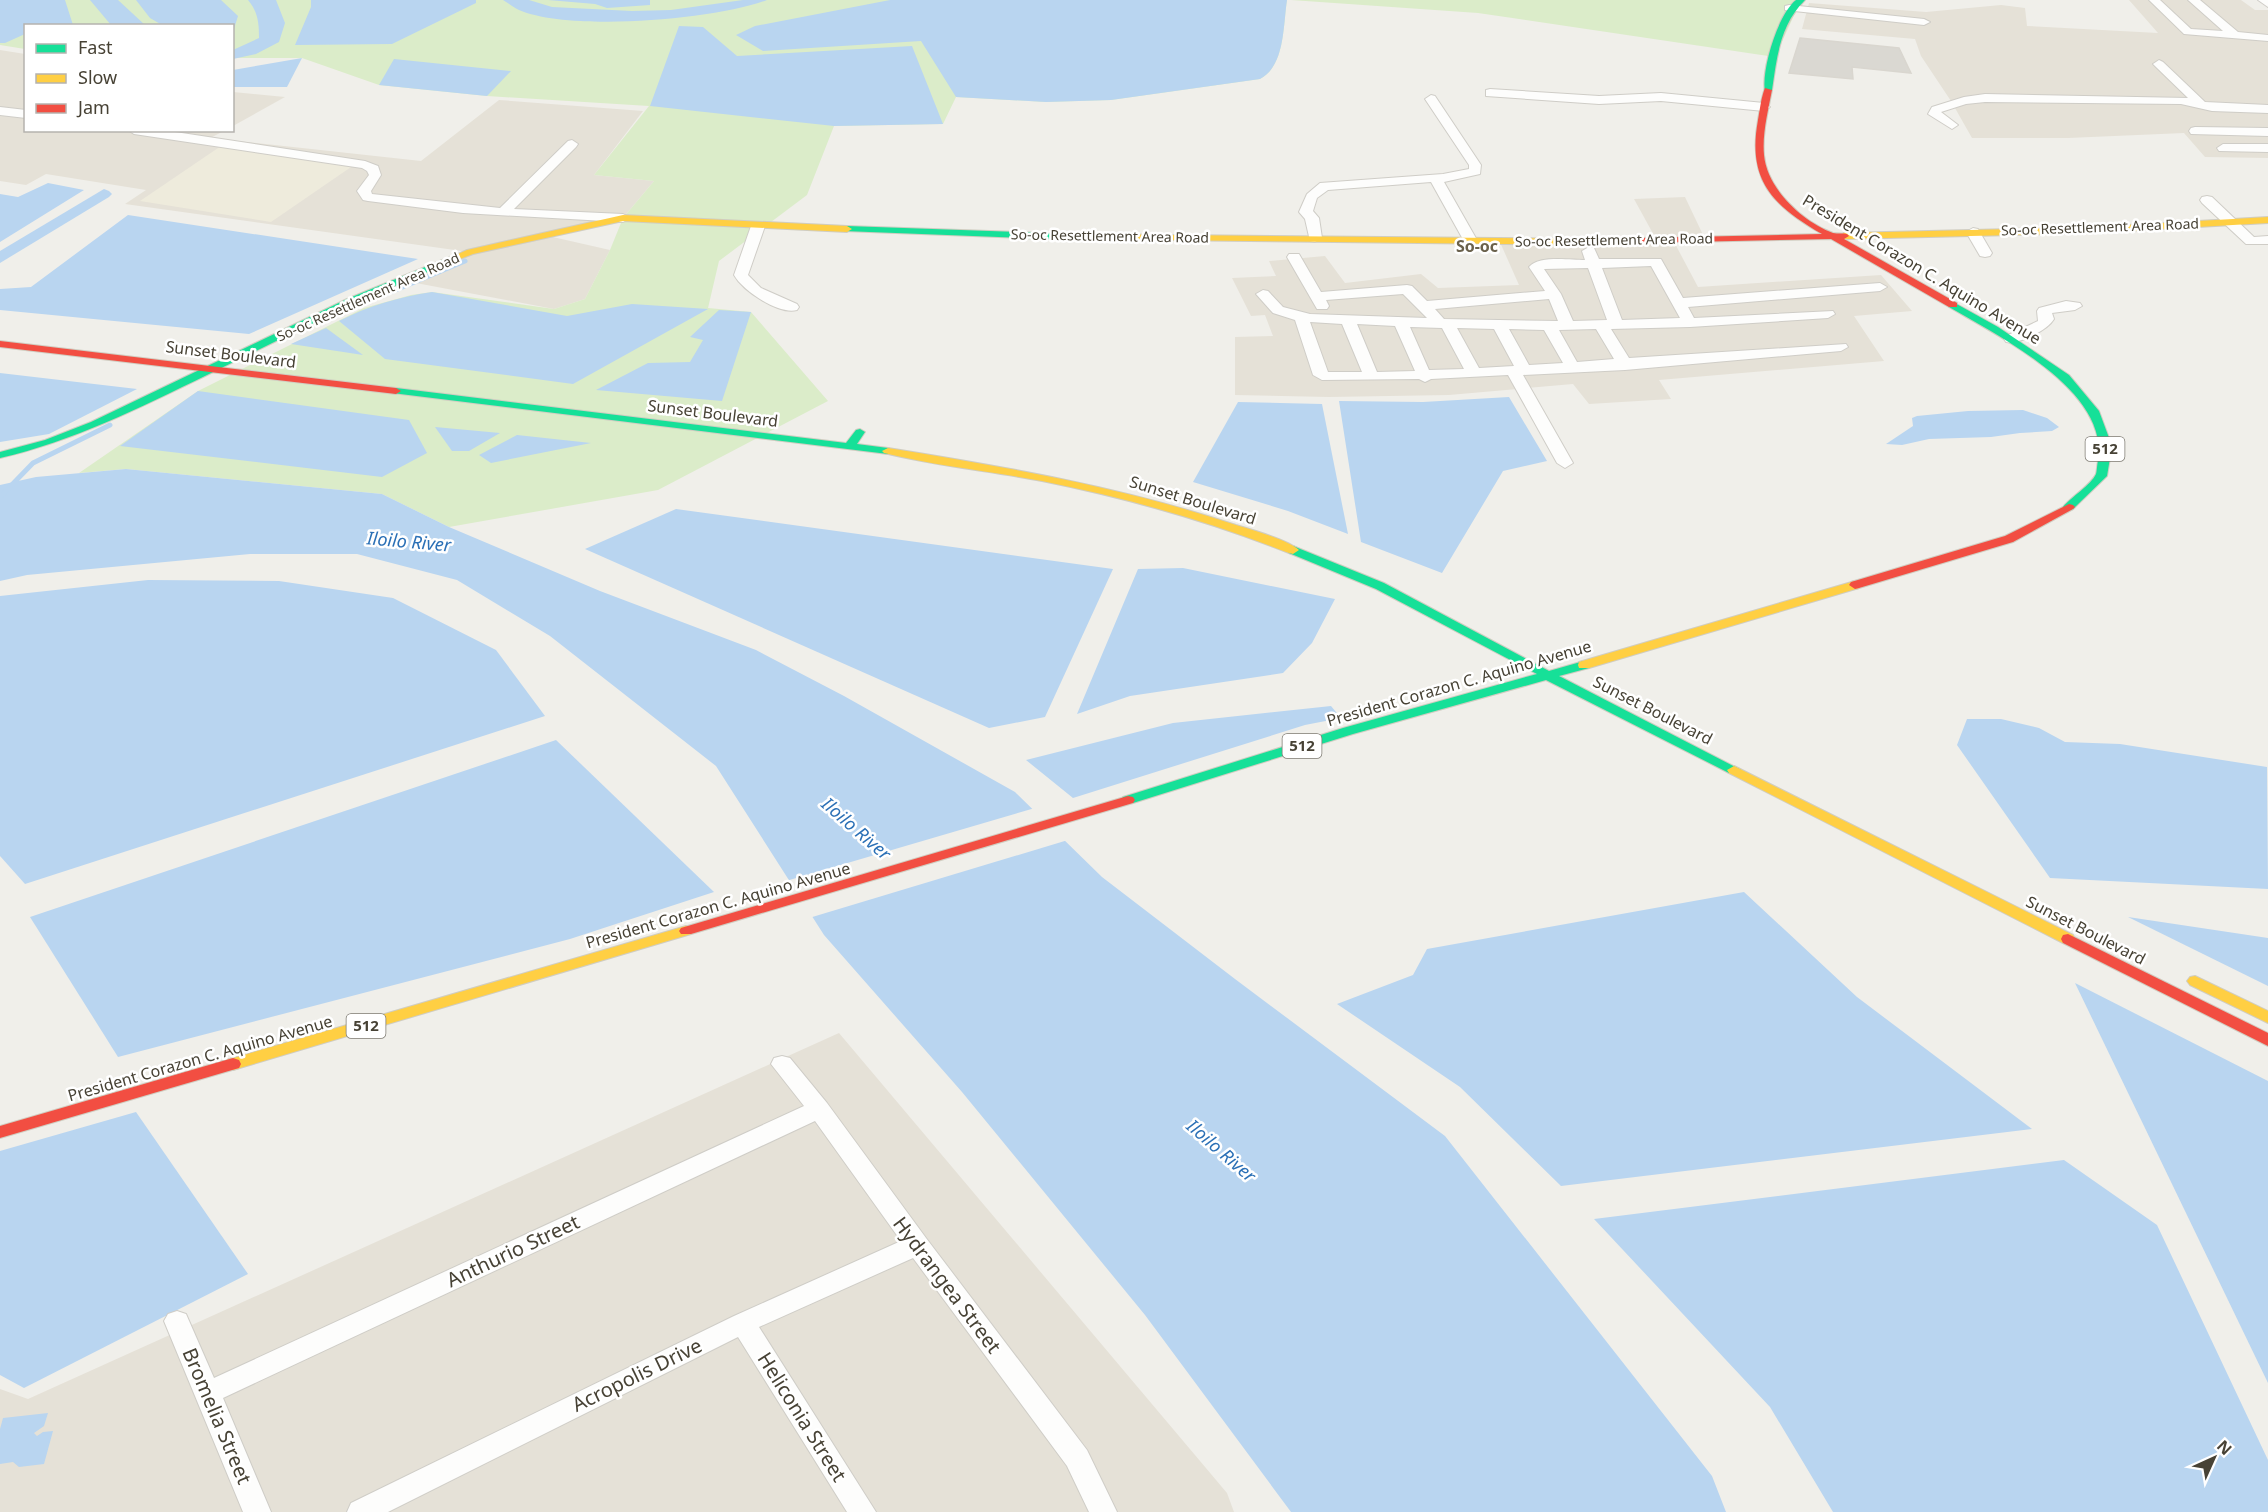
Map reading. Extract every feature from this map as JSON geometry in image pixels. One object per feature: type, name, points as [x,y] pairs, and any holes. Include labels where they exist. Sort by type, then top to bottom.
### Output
[{"type":"main road","points":[[1789,8],[1801,0]]},
{"type":"main road","name":"President Corazon C. Aquino Avenue","points":[[0,1132],[1074,818],[1348,731],[1548,676],[2009,539],[2058,515],[2079,501],[2101,476],[2106,446],[2094,411],[2065,377],[2011,339],[1827,235],[1796,215],[1772,194],[1758,160],[1764,108],[1782,27],[1789,8]]},
{"type":"main road","name":"So-oc Resettlement Area Road","points":[[0,455],[25,451],[68,438],[400,280],[461,255],[597,222],[623,218],[758,226],[1080,237],[1585,242],[2092,231],[2268,220]]},
{"type":"main road","name":"Sunset Boulevard","points":[[0,331],[716,418],[816,428]]},
{"type":"main road","name":"Sunset Boulevard","points":[[0,344],[213,368],[704,430],[850,445],[989,467],[1082,485],[1183,512],[1279,544],[1380,586],[1548,676],[2268,1040]]},
{"type":"main road","points":[[838,430],[865,433],[850,445]]},
{"type":"main road","name":"Sunset Boulevard","points":[[1236,513],[1257,521]]},
{"type":"main road","name":"Sunset Boulevard","points":[[1555,659],[1593,679]]},
{"type":"main road","points":[[2182,975],[2268,1018]]},
{"type":"street","points":[[2154,0],[2188,32],[2268,38]]},
{"type":"street","points":[[2193,0],[2235,36]]},
{"type":"street","points":[[2264,0],[2268,4]]},
{"type":"street","points":[[1789,8],[1924,22]]},
{"type":"street","points":[[2180,43],[2268,47]]},
{"type":"street","points":[[2158,64],[2204,106]]},
{"type":"street","points":[[1490,93],[1599,100],[1661,97],[1764,108]]},
{"type":"street","points":[[1952,125],[1934,114],[1936,110],[1985,98],[2181,99],[2204,106],[2268,109]]},
{"type":"street","points":[[1316,238],[1312,218],[1306,212],[1308,201],[1313,193],[1325,186],[1467,175],[1475,171],[1475,165],[1431,99]]},
{"type":"street","points":[[0,111],[24,114]]},
{"type":"street","points":[[2195,130],[2268,132]]},
{"type":"street","points":[[147,132],[365,165],[373,169],[375,175],[364,191],[368,197],[503,212],[623,218]]},
{"type":"street","points":[[503,212],[572,144]]},
{"type":"street","points":[[2223,148],[2268,148]]},
{"type":"street","points":[[1440,177],[1437,180],[1470,240]]},
{"type":"street","points":[[2207,200],[2268,256]]},
{"type":"street","points":[[758,226],[741,275],[743,280],[766,295],[792,307]]},
{"type":"street","points":[[1973,232],[1985,253]]},
{"type":"street","points":[[2251,241],[2268,240]]},
{"type":"street","points":[[1585,242],[1594,262],[1609,325],[1625,365]]},
{"type":"street","points":[[1294,257],[1330,319]]},
{"type":"street","points":[[1567,325],[1554,294],[1536,267],[1539,265],[1656,262],[1690,323]]},
{"type":"street","points":[[1679,303],[1880,287]]},
{"type":"street","points":[[1317,297],[1404,289],[1410,291],[1444,323],[1474,373]]},
{"type":"street","points":[[1263,294],[1271,307],[1277,311],[1310,318],[1348,320],[1609,325],[1690,323],[1828,314]]},
{"type":"street","points":[[1425,306],[1554,294]]},
{"type":"street","points":[[2011,339],[2044,324],[2047,319],[2044,311],[2049,308],[2059,305],[2074,306]]},
{"type":"street","points":[[1310,318],[1302,320],[1305,332],[1321,375],[1327,377],[1425,377],[1625,365],[1841,347]]},
{"type":"street","points":[[1777,318],[1799,350]]},
{"type":"street","points":[[1348,320],[1372,377]]},
{"type":"street","points":[[1400,321],[1425,377]]},
{"type":"street","points":[[1498,323],[1566,463]]},
{"type":"street","points":[[1549,325],[1573,368]]},
{"type":"street","name":"Hydrangea Street","points":[[782,1064],[819,1109],[916,1245],[1077,1458],[1103,1512]]},
{"type":"street","name":"Anthurio Street","points":[[207,1393],[819,1109]]},
{"type":"street","name":"Acropolis Drive","points":[[361,1512],[743,1323],[916,1245]]},
{"type":"street","name":"Bromelia Street","points":[[177,1321],[257,1512]]},
{"type":"street","name":"Heliconia Street","points":[[743,1323],[862,1512]]},
{"type":"shaded area","points":[[2129,0],[2241,0],[2255,10],[2268,10],[2268,158],[2205,157],[2184,133],[2068,138],[1972,138],[1921,56],[1915,39],[1802,29],[1809,3],[1926,12],[2001,5],[2025,8],[2027,26],[2158,33]]},
{"type":"shaded area","points":[[0,50],[24,54],[24,132],[222,132],[210,138],[421,161],[499,100],[643,111],[594,175],[654,181],[623,218],[544,235],[610,250],[585,299],[554,309],[400,280],[469,252],[125,204],[146,190],[46,174],[26,185],[0,181]]},
{"type":"shaded area","points":[[234,92],[285,97],[234,125]]},
{"type":"shaded area","points":[[221,146],[354,165],[271,222],[140,201]]},
{"type":"shaded area","points":[[1685,197],[1705,239],[1673,240],[1698,287],[1881,275],[1912,311],[1854,316],[1884,361],[1659,380],[1671,399],[1589,404],[1573,384],[1449,395],[1329,397],[1235,395],[1235,337],[1273,336],[1265,315],[1251,316],[1232,278],[1276,276],[1269,261],[1325,256],[1345,283],[1421,274],[1438,288],[1519,285],[1499,240],[1656,239],[1634,199]]},
{"type":"shaded area","points":[[839,1033],[1227,1493],[1234,1512],[0,1512],[0,1389],[28,1399]]},
{"type":"green space","points":[[0,0],[1287,0],[1278,55],[1268,73],[1260,79],[1111,100],[1046,102],[956,97],[943,124],[834,126],[807,195],[719,261],[708,308],[751,312],[828,401],[658,490],[449,527],[382,494],[126,469],[79,473],[198,391],[364,308],[411,295],[432,292],[554,309],[585,299],[610,250],[623,218],[654,181],[594,175],[649,106],[487,96],[379,85],[302,58],[234,58],[234,24],[24,24],[24,49],[0,45]]},
{"type":"green space","points":[[1291,0],[1801,0],[1775,57],[1478,13]]},
{"type":"water","points":[[0,0],[65,0],[73,24],[24,24],[24,34],[0,43]]},
{"type":"water","points":[[90,0],[118,0],[144,24],[110,24]]},
{"type":"water","points":[[136,0],[221,0],[238,16],[234,29],[234,24],[160,24],[150,18]]},
{"type":"water","points":[[248,0],[276,0],[285,23],[279,42],[256,54],[234,59],[234,50],[259,38],[259,27],[254,9]]},
{"type":"water","points":[[311,0],[476,0],[476,3],[392,44],[295,45],[311,7]]},
{"type":"water","points":[[503,0],[529,0],[552,7],[632,11],[671,10],[743,0],[767,0],[744,7],[679,18],[606,22],[542,17],[519,10]]},
{"type":"water","points":[[548,0],[650,0],[650,5],[607,8],[595,4]]},
{"type":"water","points":[[890,0],[1287,0],[1278,55],[1268,73],[1260,79],[1111,100],[1046,102],[956,97],[921,41],[763,51],[736,35],[755,26]]},
{"type":"water","points":[[679,26],[703,27],[737,56],[912,46],[943,124],[834,126],[650,106]]},
{"type":"water","points":[[302,58],[287,87],[234,87],[234,70]]},
{"type":"water","points":[[394,59],[511,71],[487,96],[379,85]]},
{"type":"water","points":[[48,183],[84,190],[0,242],[0,194],[18,197]]},
{"type":"water","points":[[128,215],[418,259],[249,334],[0,310],[0,289],[31,287]]},
{"type":"water","points":[[432,292],[567,316],[632,304],[708,309],[573,384],[385,359],[339,321],[384,303]]},
{"type":"water","points":[[719,310],[751,312],[722,401],[596,390],[648,363],[690,362],[703,340],[690,337]]},
{"type":"water","points":[[326,328],[363,355],[291,344]]},
{"type":"water","points":[[0,373],[137,389],[49,434],[0,442]]},
{"type":"water","points":[[198,391],[409,420],[427,453],[382,477],[120,446]]},
{"type":"water","points":[[1509,397],[1547,461],[1503,471],[1442,573],[1361,542],[1339,401],[1423,402]]},
{"type":"water","points":[[1238,402],[1322,404],[1348,534],[1288,511],[1193,482]]},
{"type":"water","points":[[2023,410],[2047,418],[2059,427],[2052,431],[1991,437],[1929,439],[1902,445],[1886,444],[1913,426],[1912,418],[1917,416],[1968,411]]},
{"type":"water","points":[[435,427],[500,433],[469,451],[452,451]]},
{"type":"water","points":[[517,435],[591,443],[491,463],[479,455]]},
{"type":"water","name":"Iloilo River","points":[[126,469],[382,494],[449,527],[600,591],[756,650],[844,696],[1015,792],[1102,877],[1445,1136],[1712,1476],[1726,1512],[1291,1512],[1145,1315],[962,1092],[824,935],[716,766],[550,636],[457,580],[357,554],[250,554],[27,575],[0,581],[0,485],[36,477]]},
{"type":"water","points":[[676,509],[1113,569],[1045,717],[989,728],[585,549]]},
{"type":"water","points":[[1183,568],[1335,599],[1312,643],[1283,673],[1130,696],[1077,714],[1138,569]]},
{"type":"water","points":[[148,580],[279,581],[393,598],[496,650],[545,716],[25,884],[0,856],[0,596]]},
{"type":"water","points":[[1331,706],[1341,718],[1305,725],[1073,798],[1026,760],[1173,723]]},
{"type":"water","points":[[1967,719],[2001,719],[2039,728],[2065,742],[2120,744],[2267,767],[2268,889],[2050,878],[1957,745]]},
{"type":"water","points":[[556,740],[714,892],[570,939],[118,1057],[30,917]]},
{"type":"water","points":[[1744,892],[1857,997],[2032,1129],[1561,1186],[1460,1087],[1337,1004],[1413,975],[1427,949]]},
{"type":"water","points":[[2128,917],[2268,938],[2268,986]]},
{"type":"water","points":[[2075,983],[2268,1081],[2268,1383]]},
{"type":"water","points":[[136,1112],[248,1274],[24,1388],[0,1375],[0,1151]]},
{"type":"water","points":[[2064,1160],[2157,1225],[2268,1460],[2268,1512],[1833,1512],[1770,1407],[1594,1219]]},
{"type":"water","points":[[48,1413],[44,1426],[34,1433],[37,1436],[43,1432],[53,1431],[44,1464],[19,1467],[13,1462],[0,1464],[0,1429],[3,1418]]},
{"type":"pier","points":[[1035,808],[1068,840],[809,918],[786,881]]},
{"type":"building","points":[[1800,38],[1899,48],[1911,73],[1852,67],[1853,79],[1789,73]]},
{"type":"waterway","points":[[0,258],[104,194]]},
{"type":"waterway","points":[[381,296],[465,261]]},
{"type":"waterway","points":[[0,497],[33,463],[110,425]]},
{"type":"traffic: fast","points":[[1768,90],[1777,40],[1787,16],[1793,6],[1801,0]]},
{"type":"traffic: fast","points":[[847,229],[1074,237]]},
{"type":"traffic: fast","points":[[0,455],[72,434],[351,301],[452,259]]},
{"type":"traffic: fast","points":[[1953,305],[1994,329],[2065,377],[2094,411],[2106,446],[2101,476],[2069,507]]},
{"type":"traffic: fast","points":[[396,391],[888,451]]},
{"type":"traffic: fast","points":[[850,445],[860,432]]},
{"type":"traffic: fast","points":[[1293,550],[1380,586],[1591,698],[1734,770]]},
{"type":"traffic: fast","points":[[1128,800],[1348,731],[1584,665]]},
{"type":"traffic: slow","points":[[452,259],[470,252],[623,218],[847,229]]},
{"type":"traffic: slow","points":[[1844,236],[2092,230],[2268,220]]},
{"type":"traffic: slow","points":[[1074,237],[1595,242]]},
{"type":"traffic: slow","points":[[888,451],[1094,488],[1195,515],[1293,550]]},
{"type":"traffic: slow","points":[[1584,665],[1855,585]]},
{"type":"traffic: slow","points":[[1734,770],[2068,939]]},
{"type":"traffic: slow","points":[[233,1064],[686,931]]},
{"type":"traffic: slow","points":[[2195,981],[2268,1018]]},
{"type":"traffic: jam","points":[[1768,90],[1759,144],[1760,158],[1763,172],[1781,200],[1796,215],[1953,305]]},
{"type":"traffic: jam","points":[[1595,242],[1844,236]]},
{"type":"traffic: jam","points":[[0,344],[396,391]]},
{"type":"traffic: jam","points":[[1855,585],[2009,539],[2069,507]]},
{"type":"traffic: jam","points":[[686,931],[1128,800]]},
{"type":"traffic: jam","points":[[2068,939],[2268,1040]]},
{"type":"traffic: jam","points":[[0,1132],[233,1064]]},
{"type":"district","name":"So-oc","points":[[1477,246]]}]
